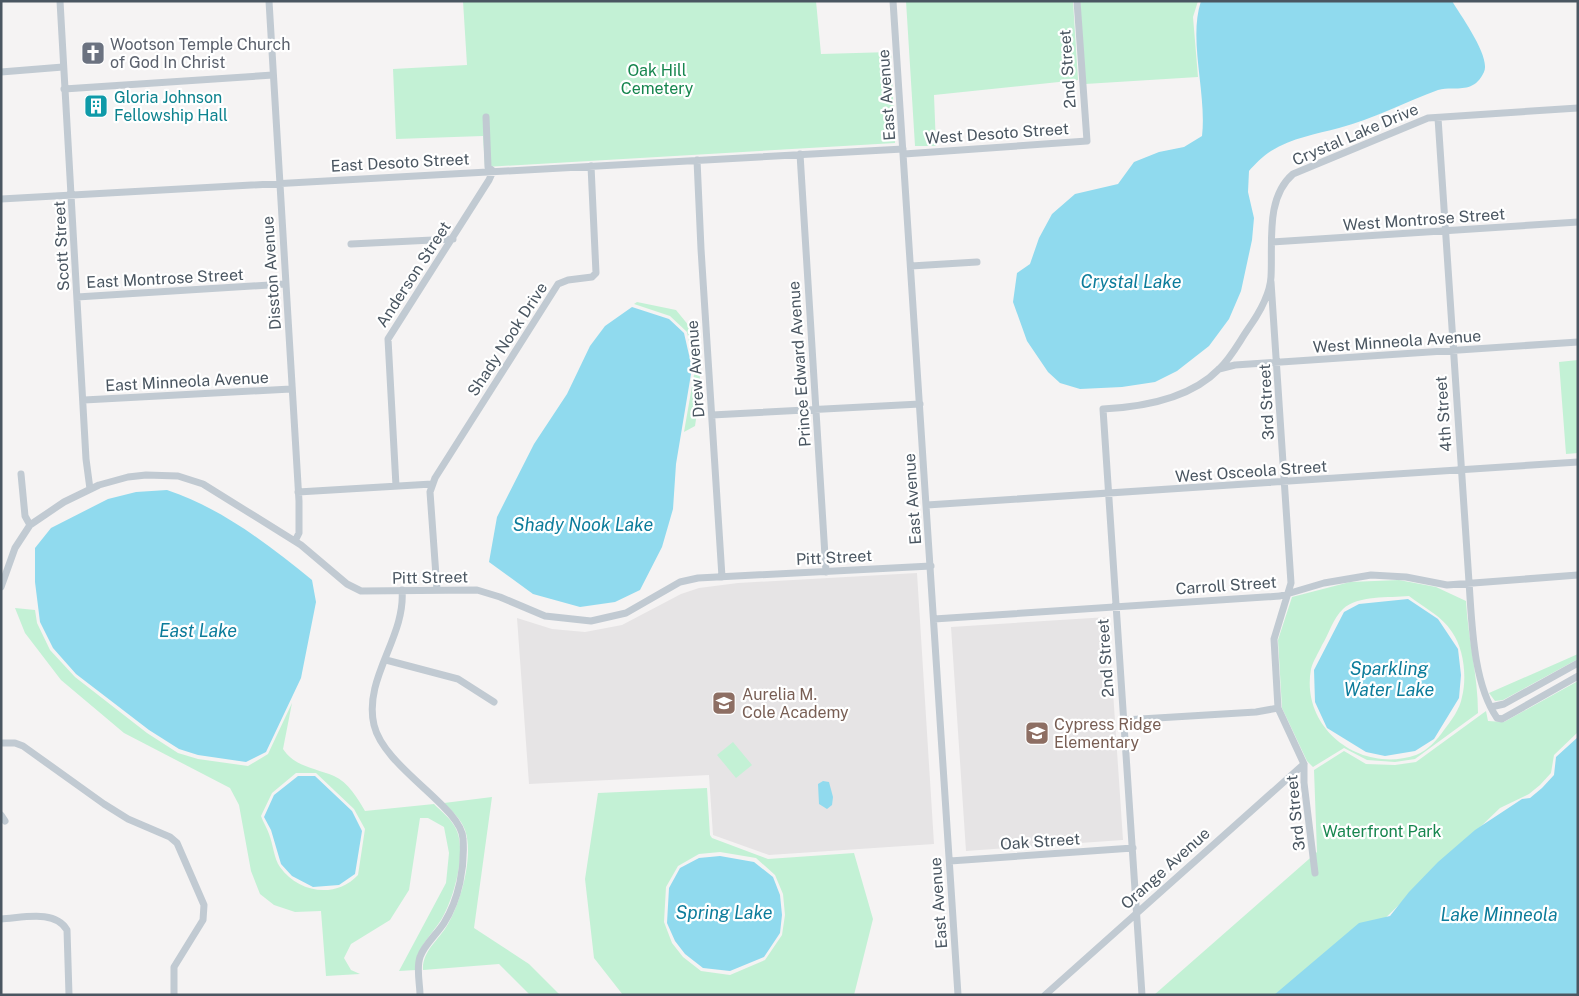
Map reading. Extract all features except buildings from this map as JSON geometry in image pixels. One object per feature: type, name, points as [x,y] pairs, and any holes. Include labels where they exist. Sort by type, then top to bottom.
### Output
[{"type":"street","name":"Scott Street","points":[[60,1],[86,458],[90,489]]},
{"type":"street","name":"Disston Avenue","points":[[269,1],[278,183],[298,492],[299,526],[295,542]]},
{"type":"street","name":"East Avenue","points":[[893,1],[958,995]]},
{"type":"street","name":"2nd Street","points":[[1077,1],[1086,135]]},
{"type":"street","points":[[1,72],[63,67]]},
{"type":"street","points":[[64,89],[273,75]]},
{"type":"street","points":[[1438,118],[1578,108]]},
{"type":"street","points":[[486,117],[488,166],[493,171]]},
{"type":"street","name":"Crystal Lake Drive","points":[[1103,409],[1138,406],[1172,397],[1219,370],[1256,317],[1271,280],[1276,199],[1281,186],[1294,174],[1396,130],[1428,118],[1438,118]]},
{"type":"street","name":"4th Street","points":[[1438,118],[1469,582],[1475,646],[1491,707]]},
{"type":"street","name":"West Desoto Street","points":[[903,151],[1077,142],[1086,141],[1086,135]]},
{"type":"street","name":"East Desoto Street","points":[[1,199],[800,154],[903,151]]},
{"type":"street","name":"Prince Edward Avenue","points":[[800,154],[826,572]]},
{"type":"street","name":"Drew Avenue","points":[[698,160],[701,250],[722,577]]},
{"type":"street","name":"Shady Nook Drive","points":[[432,484],[558,284],[568,280],[592,277],[596,273],[591,166]]},
{"type":"street","name":"Anderson Street","points":[[396,486],[388,339],[493,171]]},
{"type":"street","name":"West Montrose Street","points":[[1272,242],[1578,222]]},
{"type":"street","points":[[351,244],[452,239]]},
{"type":"street","points":[[911,266],[978,262]]},
{"type":"street","name":"3rd Street","points":[[1271,280],[1278,362],[1291,583],[1274,639],[1278,708],[1304,764],[1304,783],[1315,873]]},
{"type":"street","name":"East Montrose Street","points":[[77,297],[285,284]]},
{"type":"street","name":"West Minneola Avenue","points":[[1219,370],[1235,365],[1578,342]]},
{"type":"street","name":"East Minneola Avenue","points":[[84,400],[291,389]]},
{"type":"street","points":[[712,415],[920,404]]},
{"type":"street","name":"2nd Street","points":[[1103,409],[1142,995]]},
{"type":"street","name":"West Osceola Street","points":[[927,505],[1578,462]]},
{"type":"street","points":[[21,474],[25,516],[30,525]]},
{"type":"street","name":"Pitt Street","points":[[1,587],[15,548],[30,525],[64,502],[90,489],[111,481],[146,475],[191,479],[220,493],[295,542],[353,589],[371,592],[437,590],[485,592],[545,616],[591,621],[626,613],[686,580],[930,566]]},
{"type":"street","points":[[298,492],[432,484],[430,492],[437,590]]},
{"type":"street","name":"Carroll Street","points":[[934,619],[1289,594],[1324,583],[1371,575],[1406,577],[1447,585],[1578,576]]},
{"type":"street","points":[[402,590],[402,616],[374,694],[373,715],[376,731],[387,751],[453,817],[462,833],[463,848],[457,894],[445,921],[419,959],[420,995]]},
{"type":"street","points":[[386,660],[458,679],[494,702]]},
{"type":"street","points":[[1578,663],[1504,704],[1491,707],[1497,718],[1502,718],[1578,676]]},
{"type":"street","points":[[1124,720],[1278,708]]},
{"type":"street","points":[[1,743],[15,743],[23,746],[104,804],[128,818],[164,832],[177,843],[204,905],[204,912],[203,920],[174,967],[174,995]]},
{"type":"street","name":"Orange Avenue","points":[[1045,995],[1304,764]]},
{"type":"street","name":"Oak Street","points":[[950,862],[1133,848]]},
{"type":"street","points":[[1,919],[50,917],[63,923],[67,930],[69,995]]},
{"type":"shaded area","name":"Aurelia M. Cole Academy","points":[[917,573],[934,844],[769,855],[713,835],[709,775],[529,784],[517,618],[552,629],[585,632],[622,625],[681,594],[699,588],[738,583]]},
{"type":"shaded area","name":"Cypress Ridge Elementary","points":[[1108,617],[1123,840],[966,851],[951,627]]},
{"type":"green space","name":"Oak Hill Cemetery","points":[[463,1],[816,1],[821,54],[891,52],[895,143],[485,167],[483,136],[396,139],[393,69],[467,65]]},
{"type":"green space","points":[[906,1],[1073,1],[1078,80],[934,95],[936,146],[915,146]]},
{"type":"green space","points":[[1080,1],[1198,1],[1193,17],[1198,77],[1085,84]]},
{"type":"green space","points":[[637,302],[676,310],[694,332],[701,386],[695,426],[684,432],[695,369],[687,332],[670,316],[634,304]]},
{"type":"green space","points":[[1578,360],[1578,453],[1566,454],[1559,362]]},
{"type":"green space","points":[[1399,580],[1436,587],[1466,601],[1478,713],[1415,759],[1395,762],[1367,760],[1344,748],[1313,767],[1307,761],[1282,708],[1278,640],[1292,597],[1350,582]],"holes":[[[1409,596],[1443,621],[1456,639],[1462,655],[1464,672],[1462,697],[1452,719],[1435,741],[1424,750],[1416,755],[1395,759],[1375,758],[1356,752],[1339,742],[1325,728],[1315,710],[1310,691],[1311,669],[1336,617],[1343,609],[1365,599]]]},
{"type":"green space","points":[[15,608],[35,610],[37,623],[50,650],[75,677],[147,733],[178,753],[198,759],[248,766],[268,754],[292,703],[283,749],[293,760],[334,776],[344,782],[365,811],[434,804],[455,827],[459,836],[460,861],[455,887],[446,911],[421,949],[416,963],[416,970],[399,971],[446,883],[449,853],[444,827],[428,818],[420,818],[409,890],[390,920],[351,944],[344,958],[351,970],[360,974],[326,976],[321,911],[295,912],[274,905],[260,894],[251,871],[239,805],[230,788],[124,733],[61,680],[25,633]],"holes":[[[296,773],[316,773],[354,809],[365,829],[358,875],[349,883],[339,888],[328,890],[307,887],[297,883],[288,876],[278,864],[269,834],[261,816],[272,793]]]},
{"type":"green space","points":[[1578,654],[1578,659],[1503,700],[1495,701],[1489,693]]},
{"type":"green space","name":"Waterfront Park","points":[[1578,681],[1578,732],[1554,755],[1551,773],[1529,794],[1500,808],[1305,995],[1154,995],[1317,852],[1314,770],[1344,751],[1366,764],[1395,765],[1416,762],[1486,711],[1488,721],[1504,722]]},
{"type":"green space","points":[[733,742],[752,765],[736,778],[717,755]]},
{"type":"green space","points":[[707,788],[710,835],[712,838],[768,859],[854,853],[873,919],[854,995],[623,995],[594,958],[585,879],[598,793]],"holes":[[[720,852],[756,858],[775,875],[783,894],[785,915],[782,935],[765,960],[730,975],[701,971],[683,957],[672,943],[664,922],[666,887],[678,866],[699,854]]]},
{"type":"green space","points":[[492,797],[474,928],[529,964],[560,995],[530,995],[499,964],[423,970],[423,963],[428,951],[453,915],[465,878],[467,865],[468,852],[465,830],[459,819],[444,803]]},
{"type":"water","name":"Crystal Lake","points":[[1201,1],[1452,1],[1479,47],[1485,65],[1484,72],[1469,87],[1438,90],[1364,120],[1296,140],[1268,153],[1249,171],[1248,192],[1254,218],[1252,240],[1241,291],[1229,319],[1209,346],[1177,371],[1155,382],[1122,387],[1080,389],[1060,383],[1048,372],[1027,341],[1013,302],[1017,273],[1030,264],[1039,238],[1052,214],[1075,194],[1118,184],[1134,162],[1159,152],[1184,147],[1202,136],[1203,120],[1196,33]]},
{"type":"water","name":"Shady Nook Lake","points":[[632,307],[669,319],[684,333],[692,368],[676,464],[673,509],[662,547],[640,590],[615,602],[580,607],[533,594],[489,562],[497,517],[534,444],[567,394],[590,346],[605,326]]},
{"type":"water","name":"East Lake","points":[[167,490],[206,507],[243,528],[312,580],[316,602],[301,678],[266,752],[246,762],[198,755],[179,749],[149,730],[76,674],[53,648],[40,622],[35,582],[35,548],[51,528],[108,499],[136,492]]},
{"type":"water","name":"Sparkling Water Lake","points":[[1408,599],[1438,619],[1458,649],[1461,675],[1459,698],[1434,739],[1415,751],[1385,756],[1366,752],[1327,728],[1315,702],[1314,670],[1344,612],[1359,604]]},
{"type":"water","name":"Lake Minneola","points":[[1578,737],[1578,995],[1274,995],[1359,923],[1390,916],[1409,892],[1438,862],[1475,830],[1522,799],[1530,798],[1542,788],[1554,775],[1556,757]]},
{"type":"water","points":[[298,776],[315,776],[352,811],[362,831],[355,874],[339,885],[313,887],[292,876],[281,864],[271,830],[264,817],[274,795]]},
{"type":"water","points":[[823,781],[829,782],[833,797],[832,805],[827,809],[819,804],[818,784]]},
{"type":"water","name":"Spring Lake","points":[[720,856],[754,862],[773,877],[780,895],[782,915],[780,933],[764,957],[730,971],[703,968],[685,954],[675,941],[667,923],[669,888],[680,868],[699,858]]},
{"type":"place","name":"Wootson Temple Church of God In Christ","points":[[93,53]]},
{"type":"place","name":"Gloria Johnson Fellowship Hall","points":[[96,106]]},
{"type":"place","name":"Aurelia M. Cole Academy","points":[[724,703]]},
{"type":"place","name":"Cypress Ridge Elementary","points":[[1037,733]]}]
